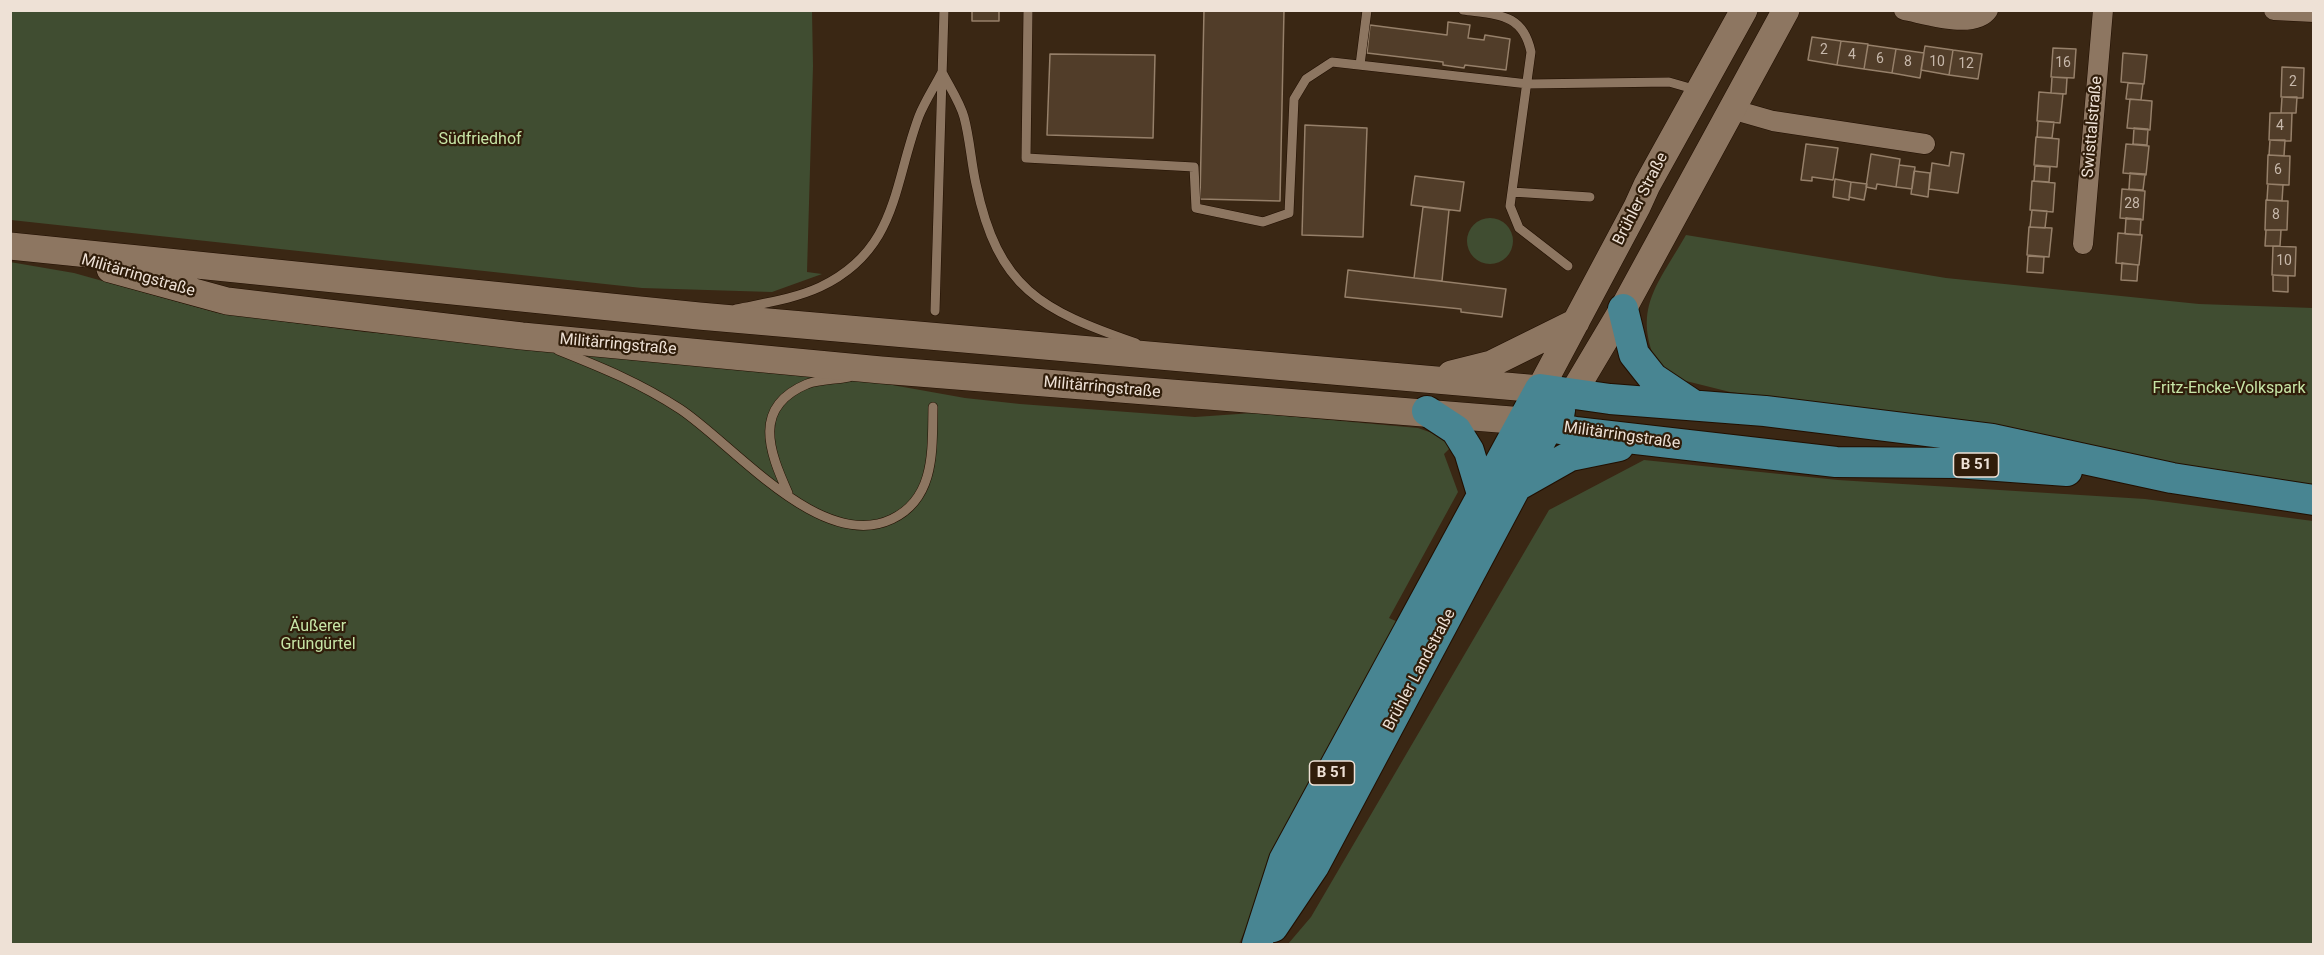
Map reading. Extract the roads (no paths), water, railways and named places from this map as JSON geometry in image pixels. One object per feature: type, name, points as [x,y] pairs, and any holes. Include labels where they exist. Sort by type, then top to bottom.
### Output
[{"type":"main road","name":"Brühler Straße","points":[[1540,389],[1698,90],[1744,10]]},
{"type":"main road","points":[[1573,393],[1623,309],[1786,10]]},
{"type":"main road","points":[[1698,90],[1731,108]]},
{"type":"main road","name":"Militärringstraße","points":[[10,246],[699,316],[1169,355],[1695,405],[1992,439],[2172,478],[2313,500]]},
{"type":"main road","name":"Militärringstraße","points":[[40,249],[227,301],[522,336],[881,370],[1427,411],[1537,423],[1575,432],[1836,462],[1956,463],[2172,478]]},
{"type":"main road","name":"B 51","points":[[1623,309],[1634,354],[1653,378],[1695,405]]},
{"type":"main road","points":[[1430,380],[1491,364],[1576,322]]},
{"type":"main road","name":"Brühler Landstraße","points":[[1259,945],[1314,866],[1517,486],[1537,423],[1540,389]]},
{"type":"main road","name":"Brühler Landstraße","points":[[1259,945],[1284,860],[1426,602],[1482,494],[1537,423],[1573,393]]},
{"type":"main road","points":[[1427,411],[1456,430],[1469,451],[1482,494]]},
{"type":"main road","name":"B 51","points":[[1517,486],[1570,456],[1647,440]]},
{"type":"street","points":[[1904,10],[1970,22],[1983,18],[1988,10]]},
{"type":"street","name":"Swisttalstraße","points":[[2083,244],[2103,10]]},
{"type":"street","points":[[2274,10],[2313,12]]},
{"type":"street","points":[[1731,108],[1773,121],[1925,144]]},
{"type":"lane","points":[[935,310],[944,10]]},
{"type":"lane","points":[[1028,10],[1026,158],[1194,167],[1196,208],[1263,222],[1289,213],[1294,99],[1306,79],[1332,62],[1528,84],[1669,82],[1698,90]]},
{"type":"lane","points":[[1360,65],[1367,10]]},
{"type":"lane","points":[[1463,10],[1501,15],[1520,24],[1528,37],[1531,52],[1528,84],[1510,206],[1520,228],[1568,266]]},
{"type":"lane","points":[[699,316],[777,301],[810,291],[842,274],[860,257],[883,230],[894,204],[919,116],[942,72]]},
{"type":"lane","points":[[942,72],[964,115],[976,185],[989,232],[1002,262],[1026,291],[1079,324],[1169,355]]},
{"type":"lane","points":[[1512,192],[1590,197]]},
{"type":"lane","points":[[522,336],[627,377],[682,411],[727,449],[789,495],[831,519],[857,525],[883,523],[903,513],[921,495],[929,474],[933,407]]},
{"type":"lane","points":[[789,495],[770,452],[769,432],[774,411],[788,394],[809,383],[881,370]]},
{"type":"park label","name":"Südfriedhof","points":[[480,140]]},
{"type":"park label","name":"Fritz-Encke-Volkspark","points":[[2229,389]]},
{"type":"park label","name":"Äußerer Grüngürtel","points":[[318,636]]}]
